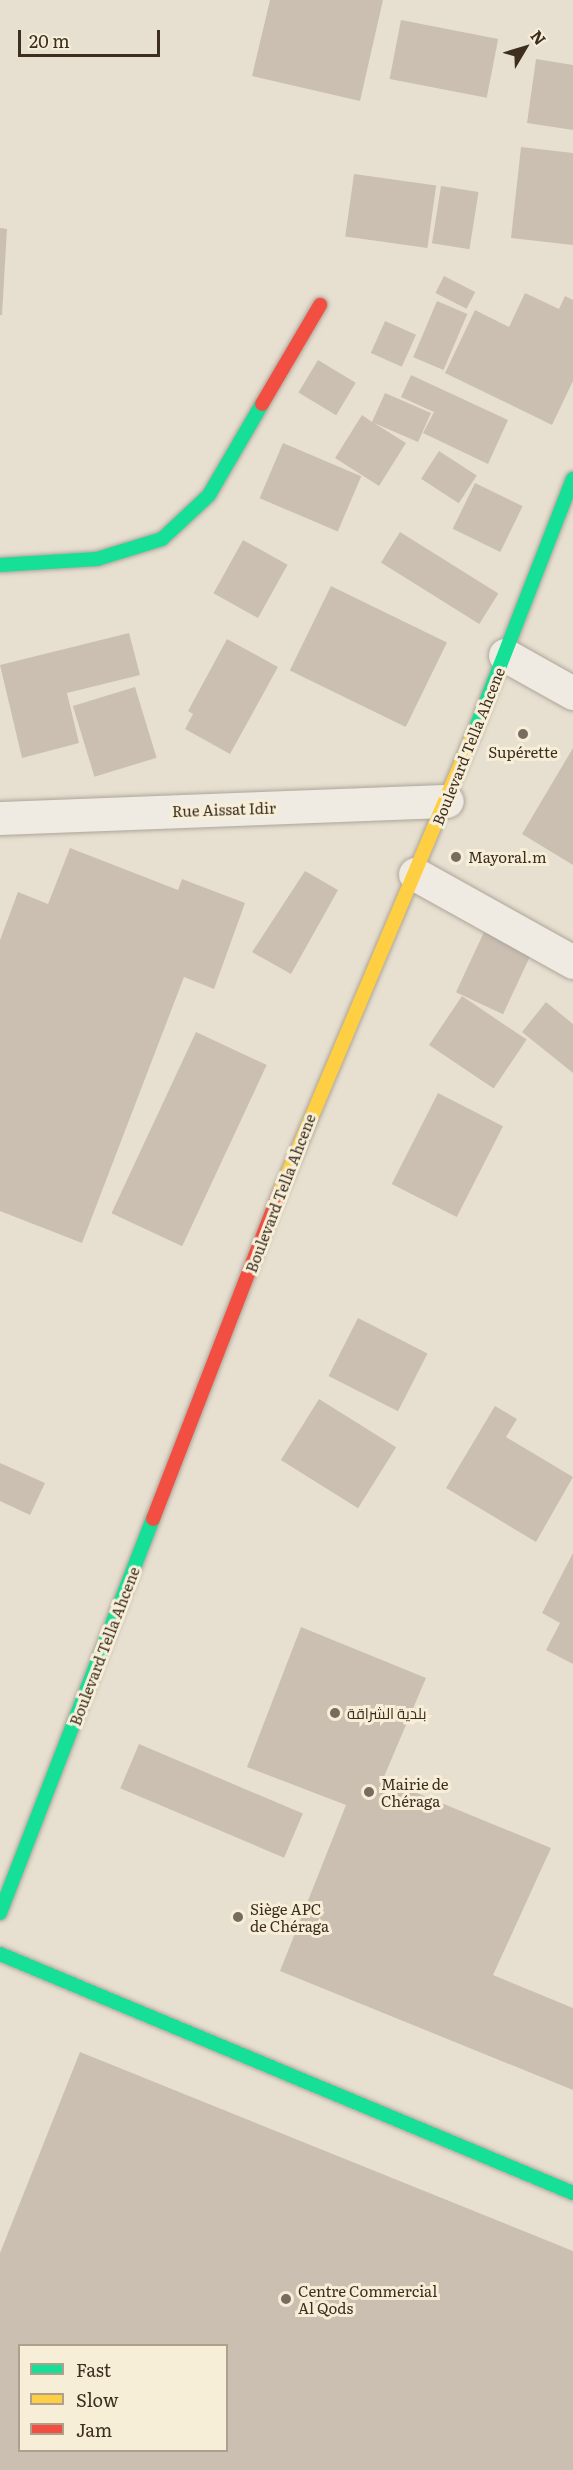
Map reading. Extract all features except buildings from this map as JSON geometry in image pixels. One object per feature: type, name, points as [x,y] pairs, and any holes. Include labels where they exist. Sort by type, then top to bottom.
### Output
[{"type":"main road","points":[[0,565],[97,559],[162,539],[209,495],[320,305]]},
{"type":"main road","name":"Boulevard Tella Ahcene","points":[[0,1913],[309,1116],[447,801],[573,479]]},
{"type":"main road","points":[[0,1954],[573,2193]]},
{"type":"street","points":[[505,655],[573,693]]},
{"type":"street","name":"Rue Aissat Idir","points":[[1,821],[447,801]]},
{"type":"street","points":[[415,874],[573,962]]},
{"type":"traffic: fast","points":[[0,565],[97,559],[162,539],[209,495],[262,404]]},
{"type":"traffic: fast","points":[[473,735],[573,479]]},
{"type":"traffic: fast","points":[[0,1913],[153,1519]]},
{"type":"traffic: fast","points":[[0,1954],[573,2193]]},
{"type":"traffic: slow","points":[[279,1194],[473,735]]},
{"type":"traffic: jam","points":[[262,404],[320,305]]},
{"type":"traffic: jam","points":[[153,1519],[279,1194]]},
{"type":"place","name":"Supérette","points":[[523,734]]},
{"type":"place","name":"Mayoral.m","points":[[456,857]]},
{"type":"place","name":"بلدية الشراقة","points":[[335,1713]]},
{"type":"place","name":"Mairie de Chéraga","points":[[369,1792]]},
{"type":"place","name":"Siège APC de Chéraga","points":[[238,1917]]},
{"type":"place","name":"Centre Commercial Al Qods","points":[[286,2299]]}]
